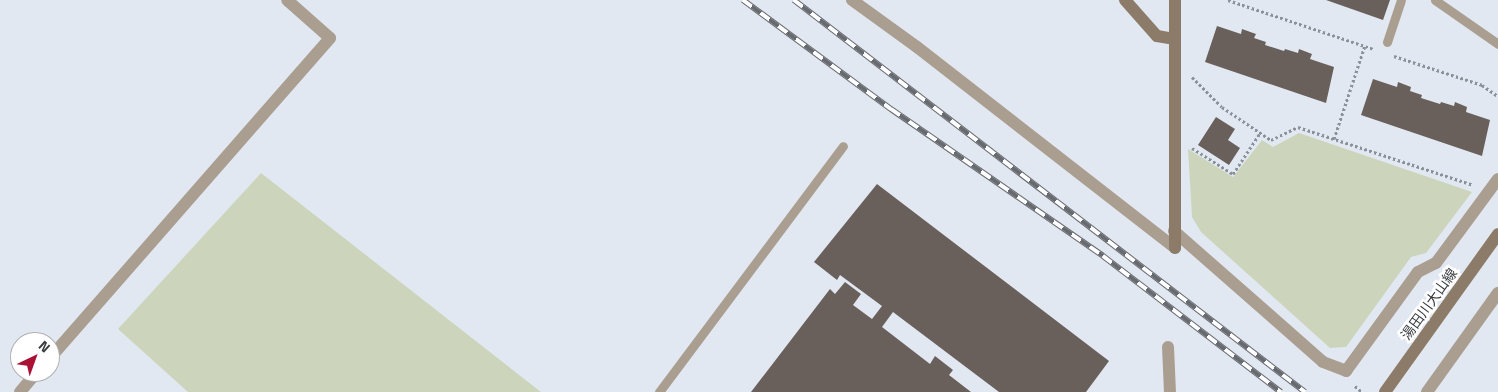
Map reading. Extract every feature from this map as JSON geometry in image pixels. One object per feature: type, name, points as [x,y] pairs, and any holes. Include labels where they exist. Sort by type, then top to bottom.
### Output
[{"type":"street","points":[[60,347],[330,38],[287,0]]},
{"type":"street","points":[[852,0],[917,47],[1175,248],[1175,0]]},
{"type":"street","points":[[1125,0],[1157,36],[1174,39]]},
{"type":"street","points":[[1174,231],[1323,362],[1346,371],[1418,272],[1436,263],[1498,179]]},
{"type":"street","name":"湯田川大山線","points":[[1385,392],[1498,234]]},
{"type":"street","points":[[1427,392],[1498,293]]},
{"type":"street","points":[[1168,347],[1170,392]]},
{"type":"street","points":[[20,392],[28,382]]},
{"type":"lane","points":[[1387,42],[1401,0]]},
{"type":"lane","points":[[1435,0],[1498,44]]},
{"type":"lane","points":[[659,392],[843,146]]},
{"type":"path","points":[[1228,0],[1377,50]]},
{"type":"path","points":[[1334,139],[1365,46]]},
{"type":"path","points":[[1393,55],[1482,85],[1498,96]]},
{"type":"path","points":[[1189,84],[1190,75],[1222,108],[1271,140],[1298,127],[1490,190]]},
{"type":"path","points":[[1188,146],[1233,174],[1260,133]]},
{"type":"green space","points":[[1299,133],[1472,192],[1426,253],[1411,257],[1346,347],[1330,348],[1201,232],[1192,217],[1188,149],[1233,177],[1262,140],[1273,147]]},
{"type":"green space","points":[[261,173],[541,392],[188,392],[118,329]]},
{"type":"building","points":[[1326,0],[1390,0],[1383,20]]},
{"type":"building","points":[[1217,26],[1241,34],[1242,29],[1256,34],[1254,38],[1266,42],[1265,45],[1298,53],[1299,49],[1312,54],[1310,59],[1334,67],[1326,103],[1205,62]]},
{"type":"building","points":[[1373,79],[1397,87],[1398,82],[1411,87],[1410,91],[1422,95],[1421,98],[1454,106],[1455,102],[1467,107],[1466,112],[1490,120],[1482,156],[1361,115]]},
{"type":"building","points":[[1216,117],[1235,129],[1228,140],[1240,148],[1229,165],[1198,145]]},
{"type":"building","points":[[877,184],[1109,361],[1086,392],[999,392],[893,312],[882,327],[930,364],[935,356],[953,370],[949,375],[971,392],[751,392],[830,289],[835,294],[845,282],[861,294],[853,305],[872,319],[882,306],[840,275],[837,280],[814,262]]},
{"type":"railway","points":[[743,0],[891,109],[1103,256],[1281,392]]},
{"type":"railway","points":[[794,0],[1305,392]]}]
